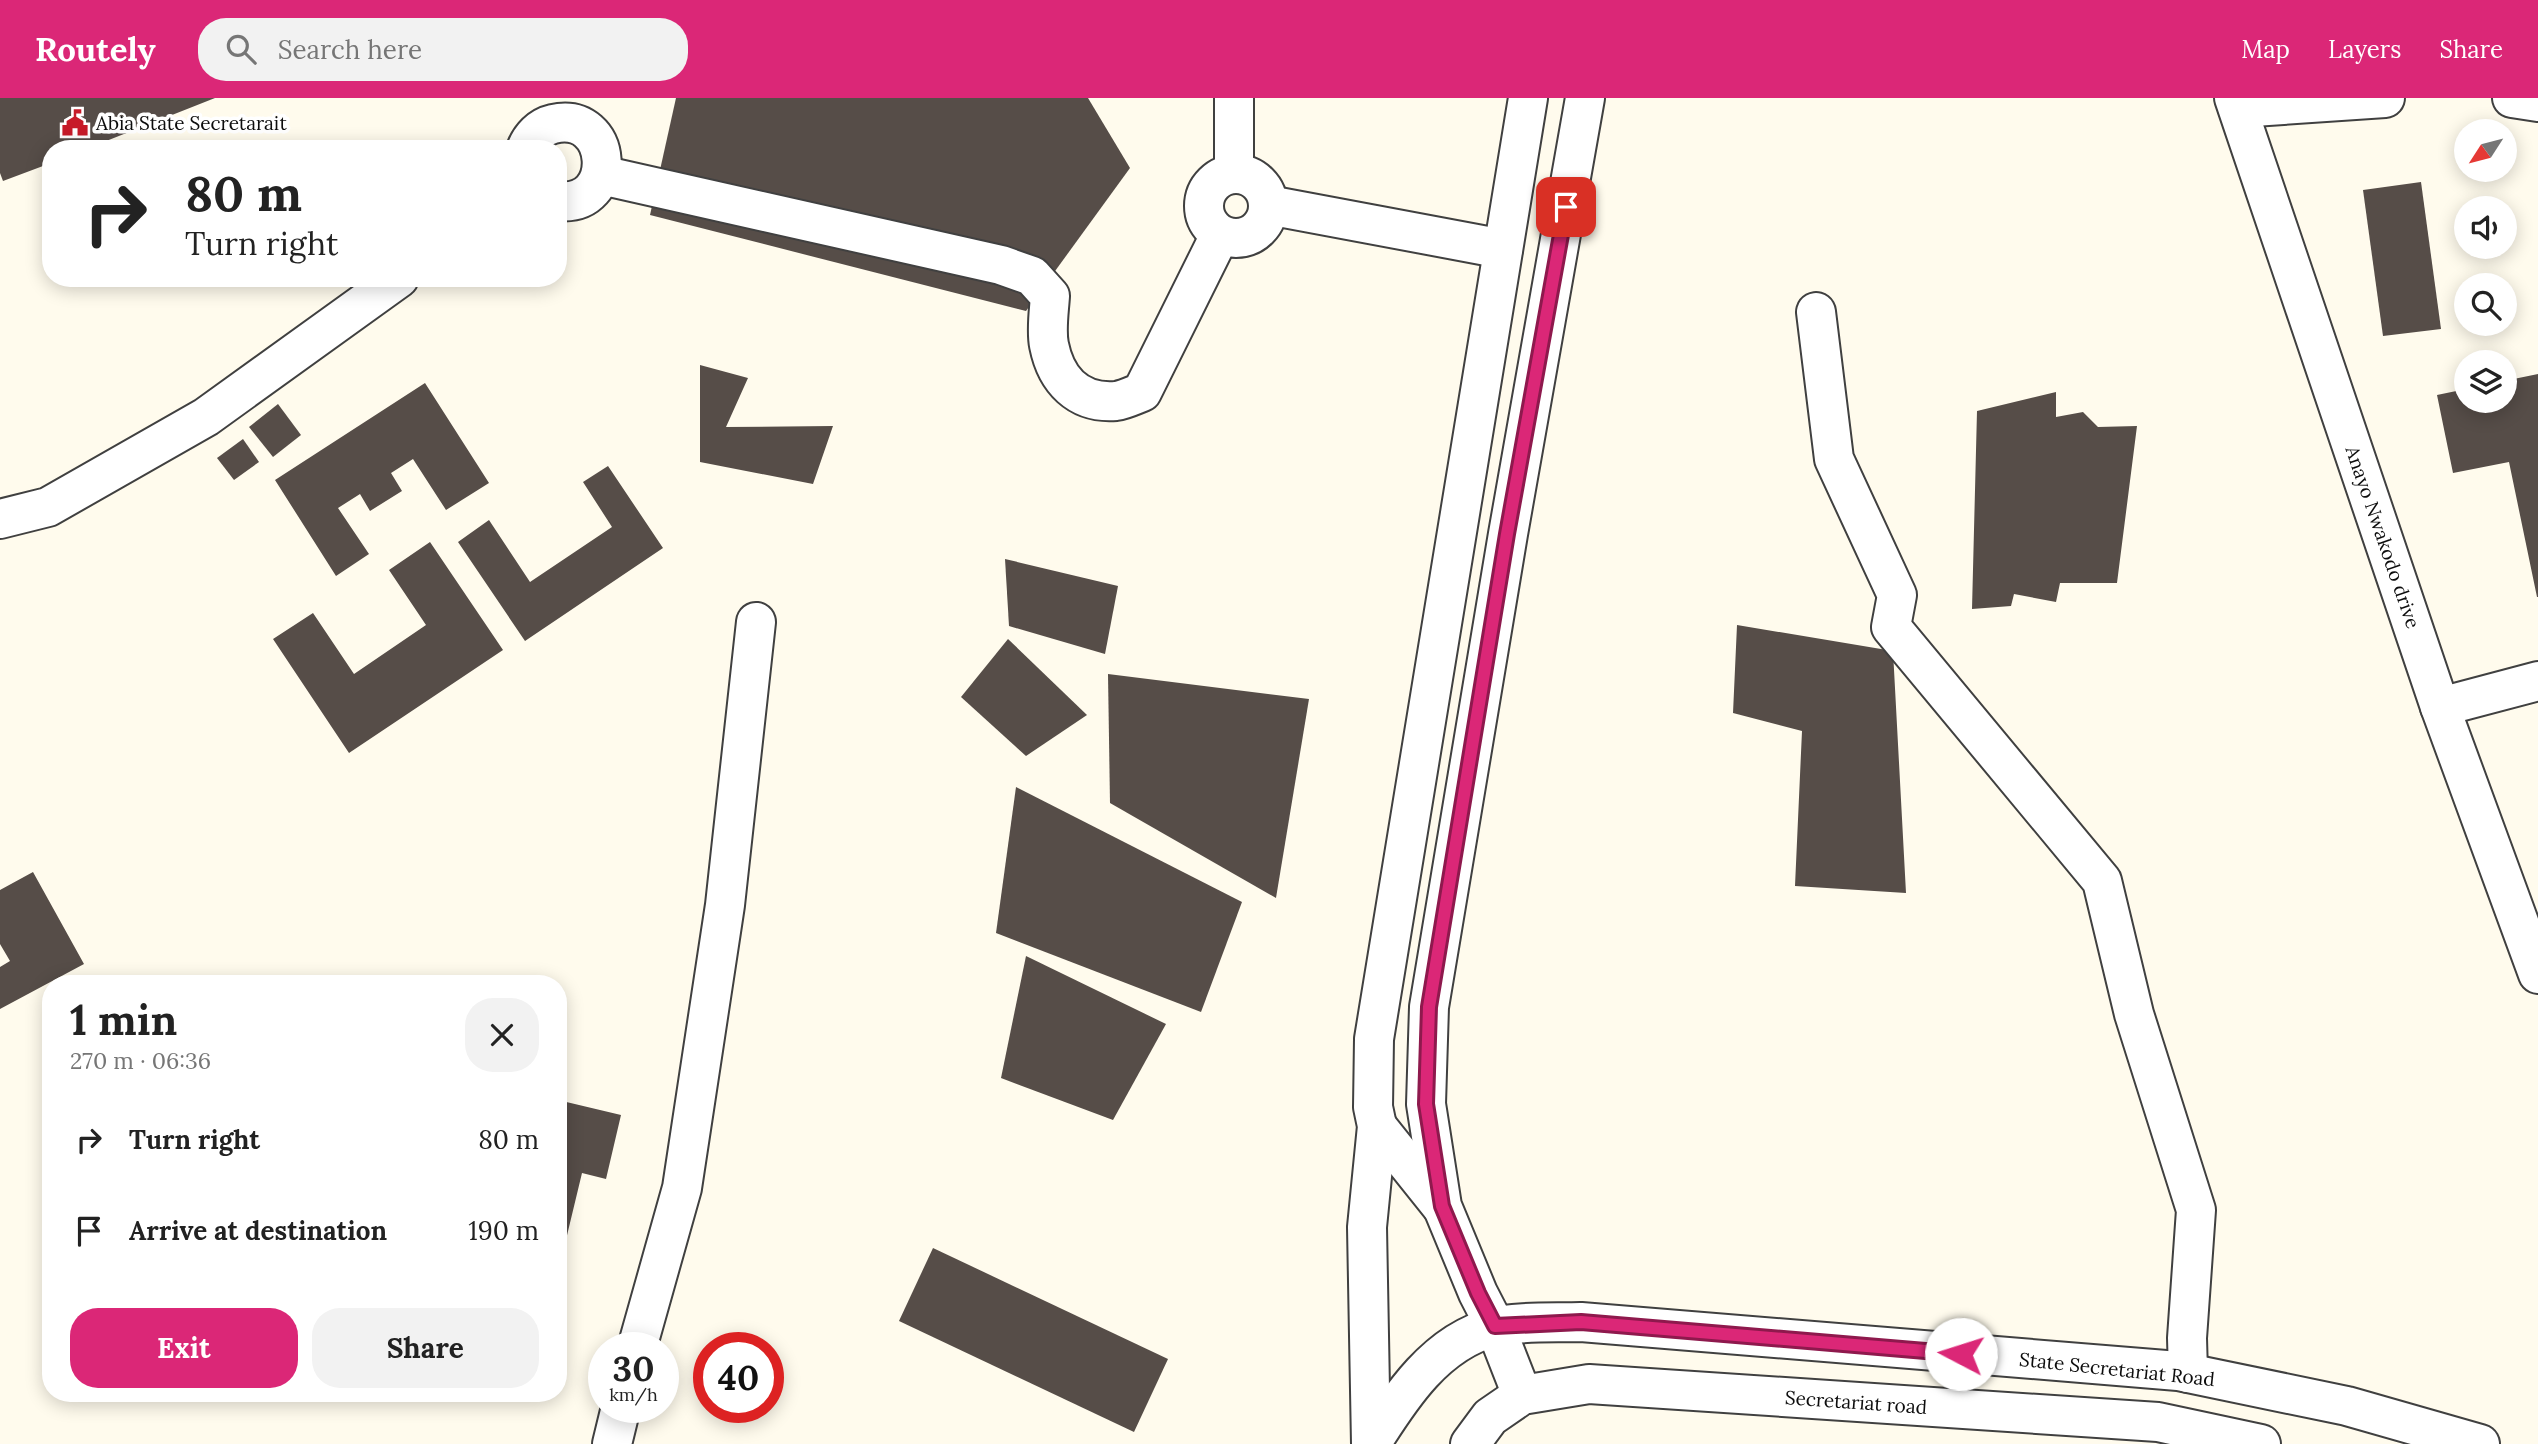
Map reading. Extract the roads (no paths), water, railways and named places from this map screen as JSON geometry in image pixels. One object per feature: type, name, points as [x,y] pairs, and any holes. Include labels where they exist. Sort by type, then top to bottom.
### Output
[{"type":"street","points":[[1234,98],[1234,174]]},
{"type":"street","points":[[1371,1444],[1367,1227],[1377,1126],[1373,1107],[1374,1038],[1528,98]]},
{"type":"street","points":[[1522,1395],[1442,1206],[1426,1104],[1429,1007],[1507,534],[1585,98]]},
{"type":"street","points":[[2236,103],[2385,98]]},
{"type":"street","points":[[2512,98],[2538,102]]},
{"type":"street","name":"Anayo Nwakodo drive","points":[[2236,103],[2440,707],[2538,974]]},
{"type":"street","points":[[532,140],[559,110],[595,139],[601,150],[601,175],[586,195],[575,201],[567,201]]},
{"type":"street","points":[[1234,174],[1250,177],[1263,189],[1268,205],[1265,221],[1253,234],[1237,239],[1220,235],[1208,223],[1203,208],[1207,191],[1218,179],[1234,174]]},
{"type":"street","points":[[601,175],[1001,265],[1032,276],[1049,296],[1048,343],[1057,373],[1074,392],[1096,399],[1118,401],[1142,392],[1220,235]]},
{"type":"street","points":[[1268,205],[1503,249]]},
{"type":"street","points":[[0,519],[48,507],[206,416],[386,287]]},
{"type":"street","points":[[1816,312],[1834,459],[1897,595],[1891,627],[2102,881],[2134,1014],[2196,1210],[2187,1338],[2188,1373]]},
{"type":"street","points":[[642,1332],[682,1188],[725,905],[756,622]]},
{"type":"street","points":[[2440,707],[2538,681]]},
{"type":"street","points":[[1377,1126],[1442,1206]]},
{"type":"street","name":"State Secretariat Road","points":[[1495,1326],[1581,1322],[2188,1373],[2347,1406],[2480,1444]]},
{"type":"street","points":[[1371,1444],[1420,1375],[1448,1350],[1495,1326]]},
{"type":"street","name":"Secretariat road","points":[[1471,1444],[1490,1417],[1522,1395],[1588,1384],[2158,1422],[2261,1444]]},
{"type":"street","points":[[612,1444],[617,1423]]},
{"type":"place","name":"Abia State Secretarait","points":[[75,123]]}]
